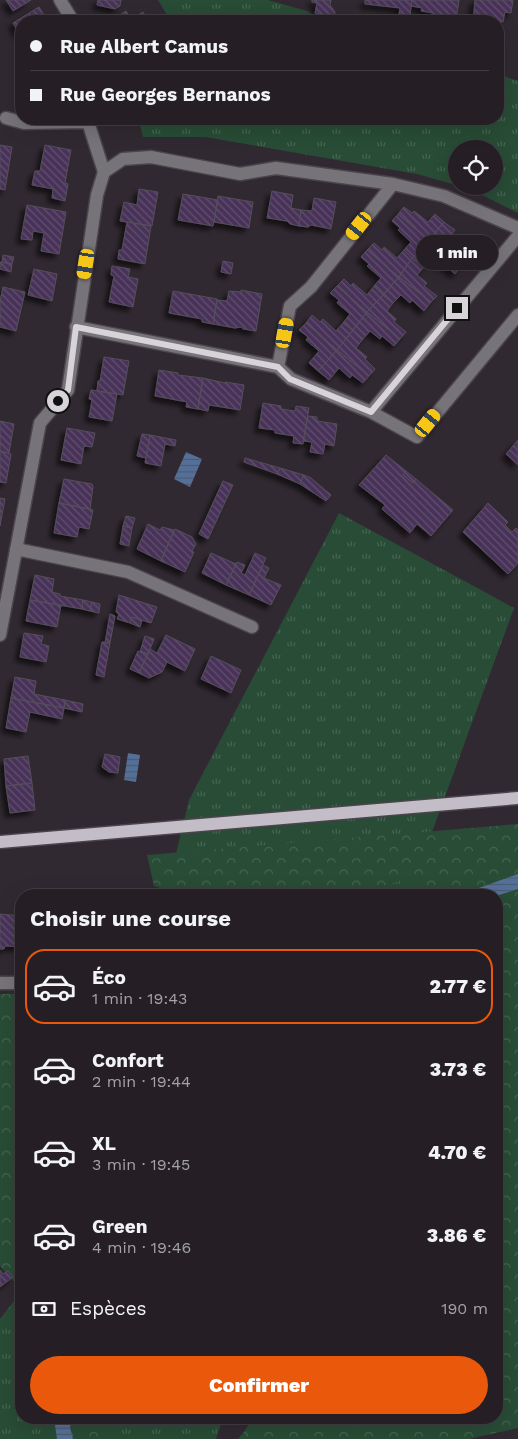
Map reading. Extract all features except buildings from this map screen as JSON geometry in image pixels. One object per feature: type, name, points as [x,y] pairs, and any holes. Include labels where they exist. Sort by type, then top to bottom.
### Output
[{"type":"main road","points":[[0,842],[518,798]]},
{"type":"street","points":[[60,0],[69,15]]},
{"type":"street","points":[[6,118],[15,120]]},
{"type":"street","points":[[0,635],[40,423],[68,390],[98,189],[104,172],[90,125]]},
{"type":"street","points":[[104,172],[123,159],[151,157],[240,174],[276,168],[393,184],[444,196],[518,228]]},
{"type":"street","points":[[278,367],[290,306],[310,287],[393,184]]},
{"type":"street","points":[[371,412],[518,236]]},
{"type":"street","points":[[76,327],[278,367],[290,379],[371,412],[417,437],[518,315]]},
{"type":"street","points":[[16,550],[128,572],[252,627]]},
{"type":"street","points":[[0,983],[15,983]]},
{"type":"green space","points":[[158,0],[268,0],[321,15],[167,15]]},
{"type":"green space","points":[[504,76],[518,81],[518,213],[482,195],[503,195],[503,140],[448,140],[448,183],[417,174],[206,137],[143,137],[140,125],[504,125]]},
{"type":"green space","points":[[339,513],[514,608],[411,889],[167,889],[189,800]]},
{"type":"green space","points":[[518,824],[518,1428],[469,1439],[238,1439],[249,1424],[503,1424],[503,889],[411,889],[414,876],[376,889],[164,889],[154,886],[147,855]]},
{"type":"green space","points":[[0,994],[15,994],[15,1282],[0,1266]]},
{"type":"green space","points":[[15,1300],[15,1424],[221,1424],[216,1439],[0,1439],[0,1319]]},
{"type":"green space","points":[[52,1424],[116,1424],[107,1439],[76,1439]]},
{"type":"water","points":[[186,452],[202,459],[190,487],[174,479]]},
{"type":"water","points":[[128,753],[140,755],[136,782],[124,780]]},
{"type":"water","points":[[518,874],[518,889],[503,894],[503,889],[477,889]]},
{"type":"water","points":[[55,1424],[71,1424],[73,1439],[57,1439]]},
{"type":"route","points":[[58,401],[68,390],[76,327],[278,367],[290,379],[371,412],[457,308]]}]
